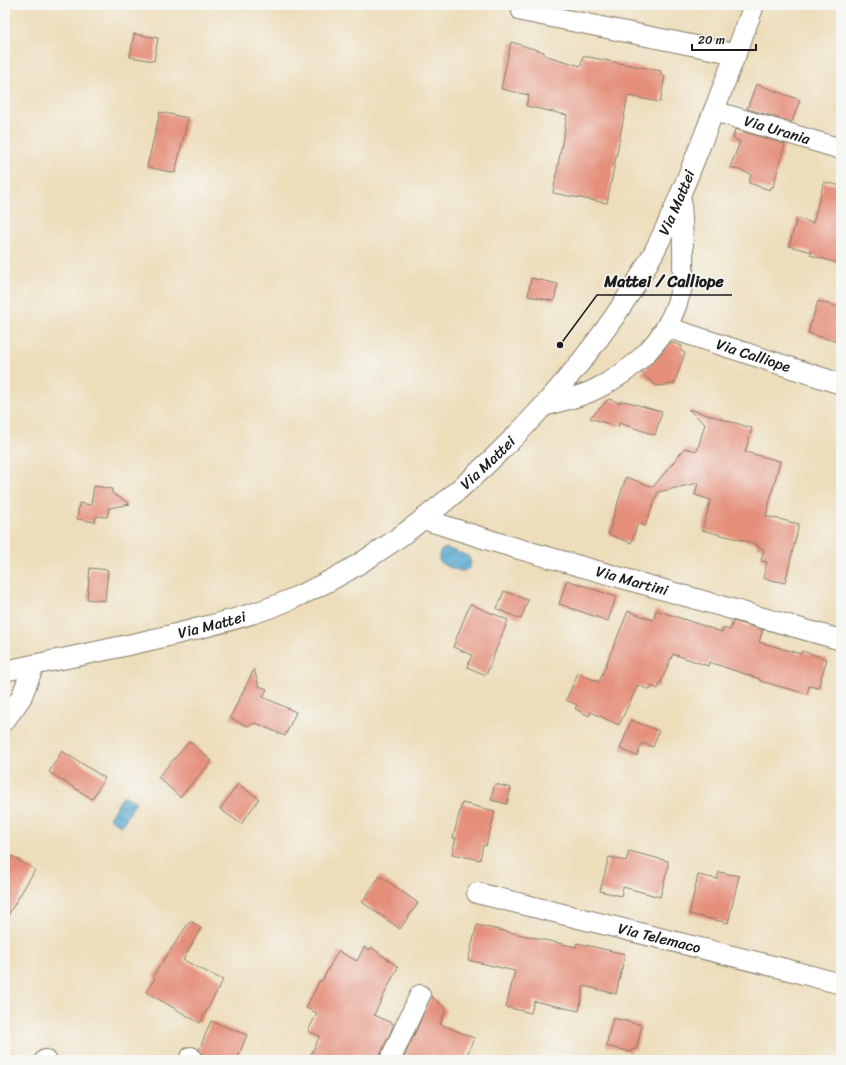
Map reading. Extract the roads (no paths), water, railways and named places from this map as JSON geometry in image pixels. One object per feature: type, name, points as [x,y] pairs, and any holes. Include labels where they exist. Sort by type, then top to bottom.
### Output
[{"type":"street","name":"Via Mattei","points":[[5,671],[170,636],[247,615],[285,602],[314,589],[369,558],[456,492],[484,467],[544,406],[589,353],[622,307],[654,250],[680,195],[754,5]]},
{"type":"street","points":[[522,10],[736,54]]},
{"type":"street","name":"Via Urania","points":[[714,111],[841,149]]},
{"type":"street","points":[[544,406],[595,390],[618,376],[635,364],[656,342],[666,327],[675,309],[682,287],[683,259],[680,195]]},
{"type":"street","name":"Via Calliope","points":[[666,327],[841,384]]},
{"type":"street","name":"Via Martini","points":[[423,518],[502,544],[841,640]]},
{"type":"street","points":[[5,720],[21,698],[34,665]]},
{"type":"street","name":"Via Telemaco","points":[[477,893],[841,984]]},
{"type":"street","points":[[390,1060],[420,995]]},
{"type":"water","points":[[446,548],[468,556],[471,562],[469,568],[460,571],[442,564],[439,555],[441,550]]},
{"type":"water","points":[[124,795],[136,802],[122,826],[109,818]]},
{"type":"place","name":"Mattei / Calliope","points":[[560,345]]}]
